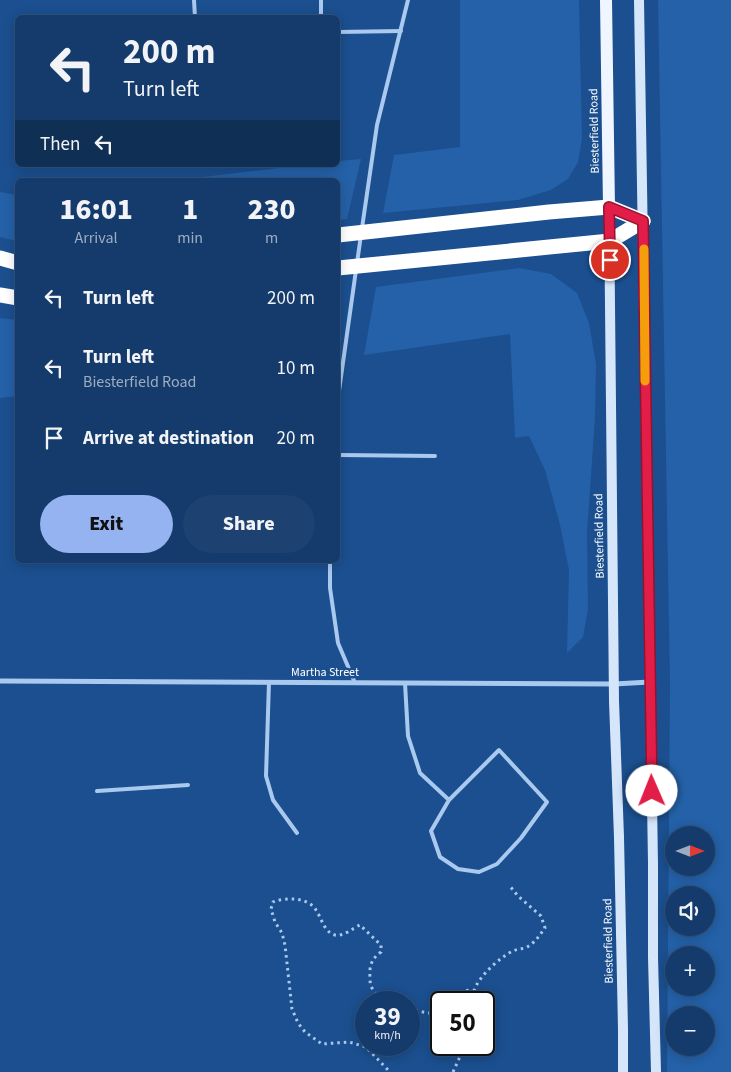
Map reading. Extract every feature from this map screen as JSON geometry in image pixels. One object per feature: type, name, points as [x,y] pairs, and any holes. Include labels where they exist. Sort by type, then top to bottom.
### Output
[{"type":"highway","points":[[340,234],[609,207],[643,221]]},
{"type":"highway","points":[[340,268],[610,241],[643,221]]},
{"type":"highway","points":[[0,258],[15,262]]},
{"type":"highway","points":[[0,295],[15,298]]},
{"type":"main road","name":"Biesterfield Road","points":[[606,0],[614,701],[623,1072]]},
{"type":"main road","points":[[639,0],[656,1072]]},
{"type":"street","name":"Martha Street","points":[[0,681],[614,684],[650,682]]},
{"type":"lane","points":[[194,0],[195,15]]},
{"type":"lane","points":[[321,0],[321,15]]},
{"type":"lane","points":[[340,384],[378,125],[408,0]]},
{"type":"lane","points":[[340,32],[400,30]]},
{"type":"lane","points":[[340,455],[435,456]]},
{"type":"lane","points":[[330,563],[330,588],[338,643],[355,683]]},
{"type":"lane","points":[[269,682],[266,776],[273,800],[297,833]]},
{"type":"lane","points":[[405,683],[408,736],[420,773],[449,800]]},
{"type":"lane","points":[[500,750],[548,802],[521,838],[496,864],[479,872],[458,869],[440,857],[431,831],[449,800],[500,750]]},
{"type":"lane","points":[[97,791],[188,785]]},
{"type":"path","points":[[466,991],[474,991],[476,985],[494,965],[514,950],[524,948],[537,939],[544,928],[541,916],[508,885]]},
{"type":"path","points":[[355,1044],[349,1042],[322,1044],[306,1032],[298,1023],[292,1010],[285,945],[282,933],[275,922],[271,909],[273,902],[288,898],[308,903],[315,908],[324,927],[334,935],[340,935],[360,925],[381,945],[381,952],[376,956],[369,970],[371,987],[374,991]]},
{"type":"path","points":[[374,1056],[390,1072]]},
{"type":"path","points":[[453,1072],[460,1056]]},
{"type":"shaded area","points":[[460,0],[579,0],[582,139],[578,162],[568,179],[551,190],[518,200],[383,213],[394,155],[460,147]]},
{"type":"shaded area","points":[[658,0],[731,0],[731,1072],[667,1072],[667,1056],[715,1056],[715,1006],[668,1006],[668,996],[715,996],[715,946],[668,946],[668,936],[715,936],[715,886],[668,886],[669,876],[715,876],[715,826],[669,826],[670,685]]},
{"type":"shaded area","points":[[361,159],[347,219],[340,220],[340,178],[195,178],[288,167],[340,167],[340,161]]},
{"type":"shaded area","points":[[0,192],[15,195],[15,241],[0,237]]},
{"type":"shaded area","points":[[520,268],[551,274],[577,293],[589,323],[596,364],[595,418],[587,533],[588,609],[583,637],[567,653],[569,570],[560,525],[545,470],[529,436],[515,438],[510,334],[364,355],[376,287]]},
{"type":"shaded area","points":[[0,318],[15,320],[15,396],[0,398]]},
{"type":"slow traffic","points":[[644,249],[645,381]]},
{"type":"route","points":[[610,260],[609,207],[643,221],[652,791]]}]
